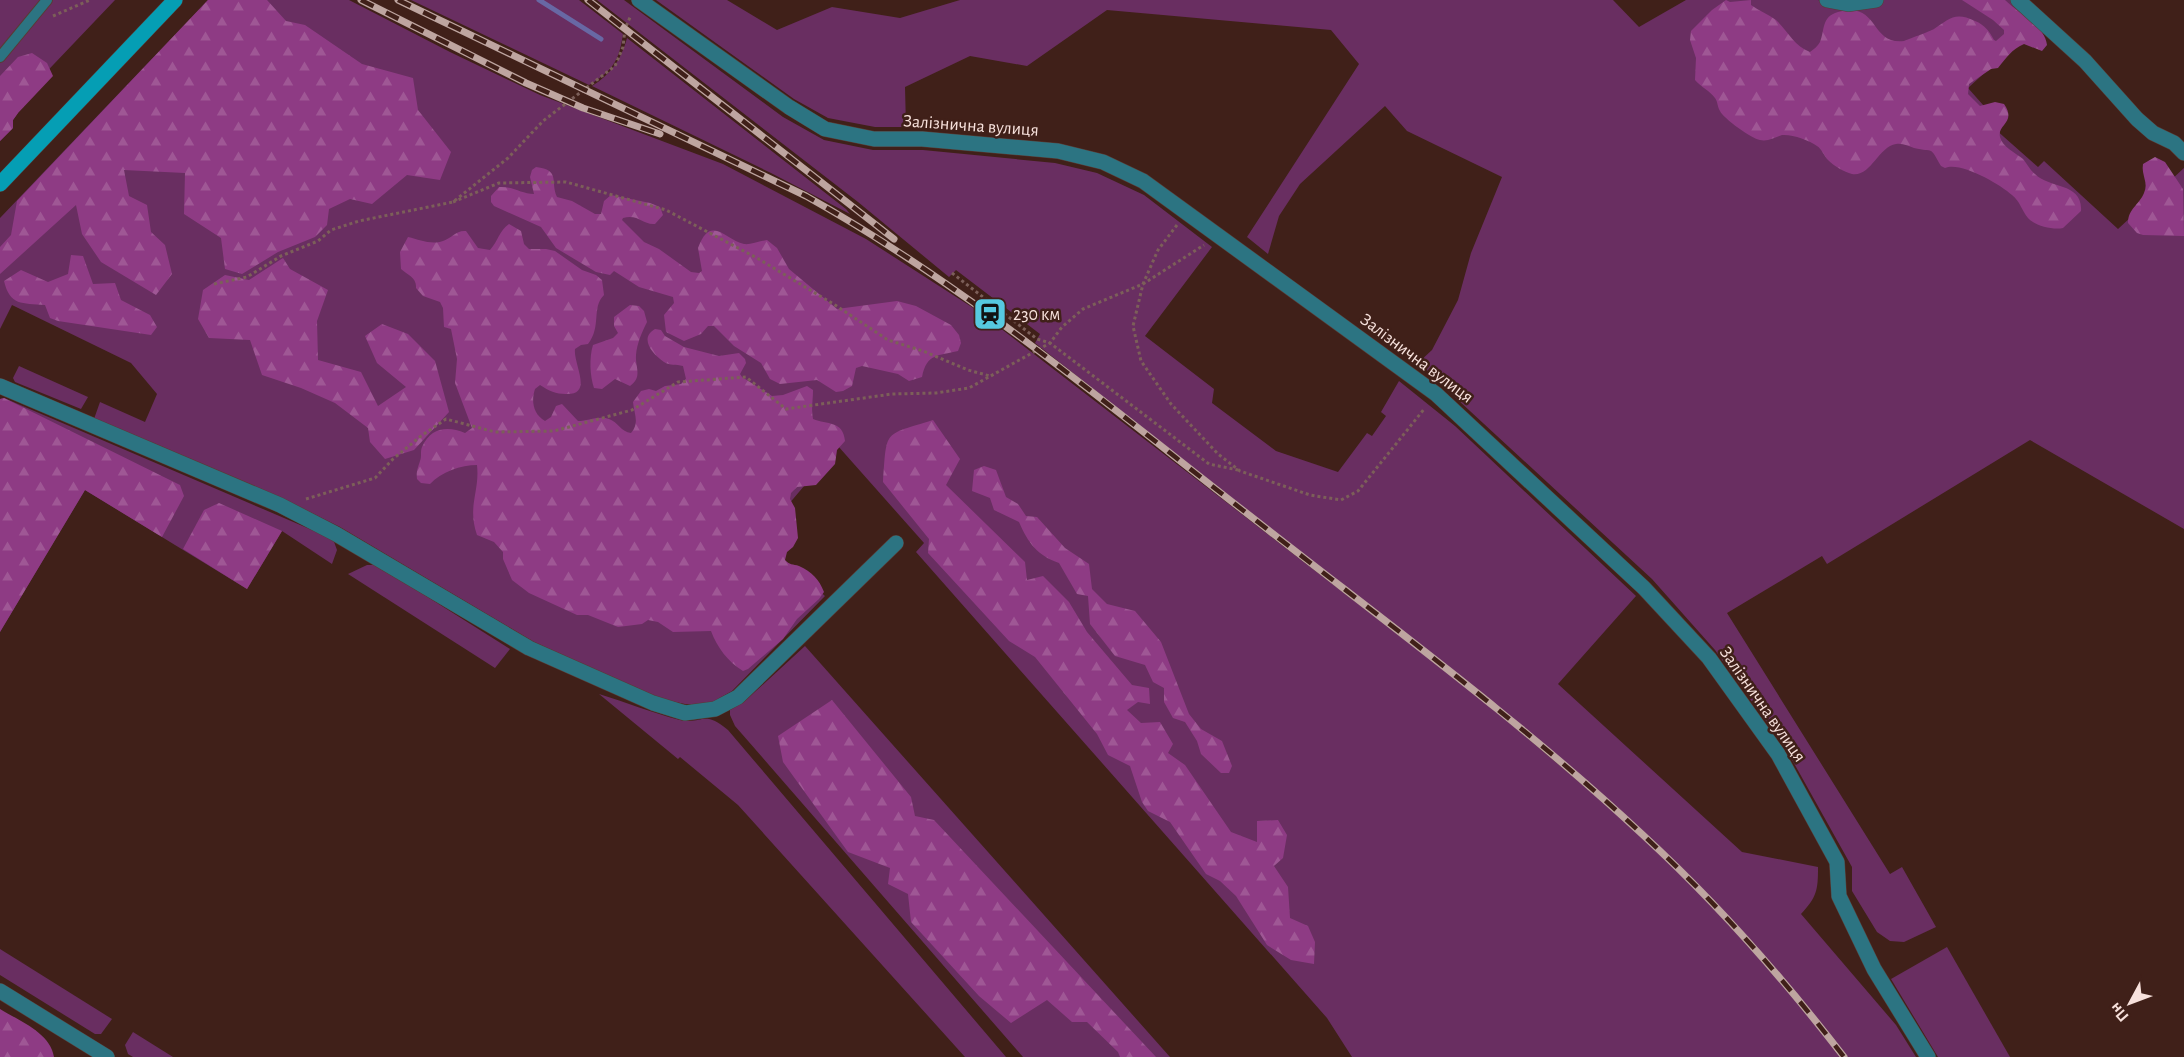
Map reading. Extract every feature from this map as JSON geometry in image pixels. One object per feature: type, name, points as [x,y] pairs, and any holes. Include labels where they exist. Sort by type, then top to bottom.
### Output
[{"type":"main road","points":[[0,184],[175,0]]},
{"type":"street","points":[[1827,0],[1848,4],[1876,0]]},
{"type":"street","points":[[2019,0],[2085,61],[2143,124],[2183,149]]},
{"type":"street","name":"Залізнична вулиця","points":[[636,5],[825,129],[874,140],[922,139],[1069,154],[1103,162],[1143,180],[1436,394],[1644,588],[1709,658],[1778,754],[1837,862],[1839,896],[1869,958],[1928,1057]]},
{"type":"street","points":[[0,386],[280,505],[336,534],[529,648],[653,703],[685,713],[715,709],[738,697],[896,543]]},
{"type":"street","points":[[0,991],[107,1057]]},
{"type":"lane","points":[[0,57],[47,0]]},
{"type":"path","points":[[453,202],[508,158],[543,121],[615,66],[622,47],[625,29],[636,5]]},
{"type":"path","points":[[214,284],[246,277],[281,256],[318,241],[331,230],[358,221],[453,202],[499,183],[566,182],[666,210],[757,258],[888,340],[923,351],[968,370],[991,376]]},
{"type":"path","points":[[1186,212],[1158,250],[1143,284],[1133,326],[1141,361],[1171,404],[1218,454],[1240,471]]},
{"type":"path","points":[[280,505],[375,478],[407,447],[446,418],[495,432],[554,431],[632,410],[678,382],[746,377],[786,409],[892,394],[936,393],[969,388],[1050,343],[1062,327],[1083,309],[1143,284],[1192,254],[1218,234]]},
{"type":"path","points":[[952,273],[1037,339],[1050,343],[1209,464],[1240,471],[1310,495],[1341,500],[1358,491],[1436,394]]},
{"type":"shaded area","points":[[0,0],[115,0],[13,107],[18,113],[13,120],[13,128],[0,141]]},
{"type":"shaded area","points":[[208,0],[349,0],[540,95],[723,164],[866,239],[978,311],[1474,693],[1643,836],[1755,951],[1842,1057],[1352,1057],[1327,1018],[916,552],[924,543],[838,446],[760,538],[825,596],[732,691],[709,704],[685,704],[656,698],[534,642],[340,527],[281,498],[94,419],[100,402],[145,422],[157,394],[131,363],[12,305],[0,329],[0,218]]},
{"type":"shaded area","points":[[411,0],[579,0],[623,34],[617,59],[613,65],[589,85]]},
{"type":"shaded area","points":[[597,0],[624,0],[783,117],[824,140],[873,150],[923,150],[1055,163],[1097,173],[1144,195],[1212,247],[1145,336],[1214,389],[1212,403],[1276,451],[1338,472],[1367,433],[1372,436],[1386,416],[1381,412],[1399,381],[1455,426],[1636,596],[1558,684],[1742,852],[1818,867],[1816,893],[1801,914],[1896,1025],[1916,1057],[1845,1057],[1757,949],[1645,833],[1476,690],[1035,343],[1040,334],[956,270],[949,277],[858,202]]},
{"type":"shaded area","points":[[656,0],[727,0],[777,30],[832,7],[900,18],[960,0],[1613,0],[1639,27],[1686,0],[1818,0],[1852,6],[1884,0],[2014,0],[2039,23],[1968,88],[1999,123],[1995,129],[2038,167],[2044,161],[2118,229],[2184,168],[2184,529],[2030,440],[1827,564],[1822,556],[1727,613],[1890,874],[1902,867],[1936,927],[1904,942],[1890,941],[1877,932],[1852,891],[1852,867],[1786,749],[1715,650],[1652,579],[1418,363],[1432,350],[1458,300],[1471,253],[1502,177],[1407,131],[1385,106],[1300,184],[1279,216],[1268,254],[1247,237],[1359,64],[1331,30],[1107,10],[1027,66],[970,56],[905,87],[906,127],[875,127],[828,118],[794,99]]},
{"type":"shaded area","points":[[627,38],[850,214],[592,86],[605,77],[614,66]]},
{"type":"shaded area","points":[[19,366],[88,397],[81,409],[15,382],[13,378]]},
{"type":"shaded area","points":[[4,398],[333,539],[337,550],[332,564],[282,531],[247,589],[85,490],[0,632],[0,399]]},
{"type":"shaded area","points":[[367,565],[377,565],[510,649],[495,668],[348,574]]},
{"type":"shaded area","points":[[805,646],[1170,1057],[1023,1057],[735,726],[730,710],[745,701]]},
{"type":"shaded area","points":[[599,694],[680,720],[713,720],[728,730],[1006,1057],[965,1057],[738,805]]},
{"type":"shaded area","points":[[1947,947],[2010,1057],[1938,1057],[1891,979]]},
{"type":"shaded area","points":[[0,949],[112,1019],[101,1034],[95,1034],[0,975]]},
{"type":"shaded area","points":[[133,1032],[173,1057],[133,1057],[128,1054],[125,1045]]},
{"type":"green space","points":[[208,0],[267,0],[286,21],[305,25],[362,64],[413,78],[418,110],[451,152],[440,180],[407,175],[372,204],[350,199],[329,209],[327,225],[315,237],[278,252],[242,274],[225,269],[221,238],[184,214],[185,173],[124,170],[129,196],[147,205],[151,232],[165,245],[172,274],[156,295],[101,262],[82,234],[76,205],[0,274],[0,247],[11,235],[17,201]]},
{"type":"green space","points":[[1726,0],[1730,2],[1751,0],[1751,5],[1776,20],[1795,42],[1810,52],[1820,42],[1824,24],[1829,17],[1838,12],[1851,10],[1861,12],[1868,17],[1885,37],[1893,40],[1904,41],[1932,30],[1957,16],[1981,24],[1996,41],[2004,34],[2004,30],[1962,0],[2005,0],[2036,26],[2047,45],[2042,51],[2024,44],[2020,46],[2009,54],[1998,68],[1991,69],[1969,84],[1968,94],[1980,106],[1995,102],[2004,104],[2008,119],[2000,133],[2003,144],[2023,159],[2041,179],[2064,187],[2077,195],[2081,211],[2063,228],[2049,228],[2040,225],[2031,221],[2015,197],[1999,185],[1970,171],[1952,167],[1945,168],[1941,166],[1931,151],[1903,144],[1890,146],[1870,167],[1859,174],[1852,174],[1833,164],[1819,147],[1805,140],[1791,135],[1782,135],[1769,140],[1756,139],[1722,114],[1715,98],[1695,80],[1696,58],[1690,40],[1691,31]]},
{"type":"green space","points":[[32,53],[47,63],[53,76],[18,113],[13,120],[13,128],[0,141],[0,76],[18,57]]},
{"type":"green space","points":[[2155,157],[2165,162],[2183,189],[2184,236],[2143,235],[2137,233],[2128,223],[2130,214],[2145,189],[2143,164]]},
{"type":"green space","points":[[536,167],[552,174],[557,197],[572,201],[595,214],[601,214],[604,201],[611,195],[660,207],[663,215],[655,224],[633,217],[622,220],[644,242],[659,249],[691,272],[702,271],[698,248],[708,232],[719,232],[744,244],[767,240],[777,248],[789,269],[837,309],[897,301],[916,306],[951,325],[959,335],[961,343],[958,351],[934,357],[924,369],[922,377],[909,381],[898,374],[862,366],[856,368],[852,386],[843,391],[836,392],[817,380],[780,384],[770,379],[761,363],[734,346],[714,326],[708,326],[701,334],[684,341],[666,332],[664,315],[674,303],[673,297],[639,287],[614,271],[610,275],[596,272],[556,248],[541,227],[494,206],[491,196],[499,187],[534,194],[530,177],[532,170]]},
{"type":"green space","points":[[509,224],[521,231],[524,244],[529,249],[555,251],[582,270],[602,280],[604,295],[598,306],[595,331],[588,344],[575,349],[581,384],[579,390],[566,394],[553,392],[540,385],[535,389],[534,407],[545,421],[551,417],[556,406],[562,404],[578,421],[605,418],[631,433],[636,422],[633,402],[641,391],[649,389],[656,391],[665,386],[681,384],[686,379],[683,366],[666,363],[649,346],[648,337],[655,329],[661,330],[665,336],[684,347],[719,356],[739,353],[746,363],[740,374],[742,377],[772,396],[783,395],[807,386],[813,390],[813,419],[834,424],[844,434],[845,441],[837,450],[835,464],[816,485],[797,487],[791,493],[790,499],[795,508],[798,538],[787,552],[785,560],[811,573],[824,592],[797,619],[783,639],[748,669],[743,671],[728,659],[716,643],[711,631],[673,632],[658,622],[648,620],[642,624],[618,627],[588,615],[577,615],[529,593],[512,580],[503,559],[503,552],[494,542],[477,535],[473,507],[477,465],[452,470],[430,484],[421,483],[417,479],[421,449],[430,435],[446,429],[465,433],[472,428],[455,383],[457,359],[451,329],[444,327],[443,308],[440,302],[423,296],[416,288],[414,279],[401,269],[400,252],[408,237],[426,242],[439,242],[463,231],[466,231],[478,248],[490,250]]},
{"type":"green space","points":[[71,255],[83,256],[93,284],[115,283],[121,300],[150,315],[157,327],[151,335],[58,321],[50,318],[45,305],[18,302],[10,295],[4,281],[21,270],[48,282],[68,274]]},
{"type":"green space","points":[[283,258],[290,269],[328,290],[317,321],[318,360],[361,372],[378,406],[406,387],[377,363],[365,336],[382,324],[408,334],[435,361],[449,412],[414,450],[385,459],[370,442],[368,428],[335,403],[301,388],[262,375],[250,340],[209,338],[198,319],[203,290],[225,275],[249,280]]},
{"type":"green space","points":[[630,305],[639,306],[644,311],[647,322],[637,351],[636,379],[630,386],[615,379],[602,389],[594,388],[590,367],[593,345],[613,338],[618,333],[614,326],[614,317]]},
{"type":"green space","points":[[4,398],[180,485],[184,496],[162,537],[85,490],[0,632],[0,399]]},
{"type":"green space","points":[[933,420],[960,459],[946,485],[1025,562],[1027,580],[1043,576],[1069,602],[1087,632],[1132,685],[1149,688],[1150,704],[1138,702],[1127,710],[1141,723],[1160,722],[1173,744],[1168,753],[1185,765],[1231,832],[1257,842],[1257,821],[1278,820],[1287,835],[1283,858],[1274,866],[1288,887],[1290,918],[1308,926],[1315,942],[1314,964],[1291,960],[1267,945],[1236,896],[1220,881],[1206,874],[1170,822],[1148,811],[1142,802],[1130,766],[1108,755],[1097,734],[1035,657],[1009,641],[928,553],[929,539],[883,482],[885,452],[891,437],[896,432]]},
{"type":"green space","points":[[984,466],[996,470],[1006,497],[1018,504],[1026,516],[1037,517],[1065,548],[1089,564],[1092,589],[1107,604],[1135,611],[1161,642],[1189,714],[1201,729],[1222,741],[1232,766],[1229,773],[1221,773],[1201,754],[1197,741],[1185,722],[1173,718],[1164,702],[1164,688],[1153,682],[1145,665],[1115,656],[1090,624],[1088,596],[1077,594],[1059,563],[1045,557],[1034,548],[1019,522],[994,510],[990,498],[972,491],[974,470]]},
{"type":"green space","points":[[219,503],[282,531],[247,589],[183,549],[204,510]]},
{"type":"green space","points":[[832,700],[911,797],[915,816],[934,820],[1156,1057],[1120,1057],[1118,1052],[1087,1022],[1072,1022],[1047,1000],[1011,1023],[979,996],[911,922],[908,894],[888,884],[890,868],[848,852],[783,762],[778,736]]},
{"type":"green space","points":[[0,1009],[40,1034],[47,1041],[54,1057],[0,1057]]},
{"type":"waterway","points":[[539,0],[601,39]]},
{"type":"railway","points":[[361,0],[526,83],[583,108],[660,134]]},
{"type":"railway","points":[[398,0],[806,196],[866,231],[982,309],[1038,350],[1454,674],[1597,793],[1723,914],[1773,970],[1844,1057]]},
{"type":"railway","points":[[588,0],[894,239]]},
{"type":"place","name":"230 км","points":[[990,314]]}]
